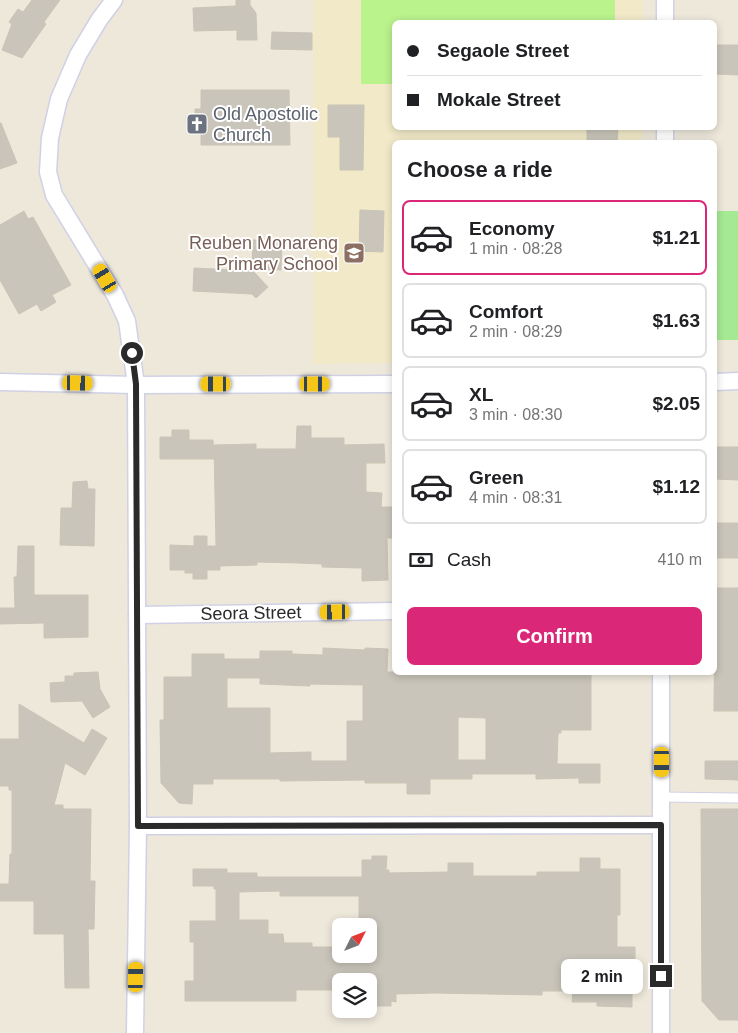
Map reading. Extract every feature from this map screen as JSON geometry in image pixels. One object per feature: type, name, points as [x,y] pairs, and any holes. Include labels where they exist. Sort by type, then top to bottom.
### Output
[{"type":"street","points":[[114,0],[99,20],[78,55],[58,99],[50,138],[48,172],[54,195],[114,295],[127,321],[136,384],[138,826],[135,1033]]},
{"type":"street","points":[[665,0],[665,20]]},
{"type":"street","points":[[717,382],[738,381]]},
{"type":"street","points":[[0,382],[392,384]]},
{"type":"street","name":"Seora Street","points":[[137,615],[392,612]]},
{"type":"street","points":[[661,675],[661,1033]]},
{"type":"street","points":[[138,826],[661,825]]},
{"type":"lane","points":[[662,797],[738,798]]},
{"type":"shaded area","name":"Reuben Monareng Primary School","points":[[313,0],[643,0],[643,20],[392,20],[392,130],[642,130],[642,140],[392,140],[392,363],[313,364]]},
{"type":"green space","points":[[361,0],[615,0],[615,20],[392,20],[392,84],[361,84]]},
{"type":"green space","points":[[717,211],[738,211],[738,340],[717,340]]},
{"type":"building","points":[[32,0],[60,0],[22,58],[2,50],[12,24],[9,22],[18,9],[23,12]]},
{"type":"building","points":[[236,0],[250,0],[250,5],[256,13],[257,40],[237,40],[237,30],[194,31],[193,8],[236,6]]},
{"type":"building","points":[[272,32],[312,33],[312,50],[271,49]]},
{"type":"building","points":[[717,45],[738,45],[738,75],[717,74]]},
{"type":"building","points":[[201,90],[289,90],[290,145],[201,145],[201,125],[195,125],[195,109],[201,109]]},
{"type":"building","points":[[328,105],[364,105],[363,170],[340,170],[340,137],[328,137]]},
{"type":"building","points":[[0,123],[17,163],[0,169]]},
{"type":"building","points":[[587,130],[618,130],[617,140],[587,140]]},
{"type":"building","points":[[360,210],[384,211],[383,252],[359,251]]},
{"type":"building","points":[[24,211],[28,219],[33,217],[71,285],[52,295],[56,302],[41,311],[37,304],[19,314],[0,280],[0,225]]},
{"type":"building","points":[[253,240],[282,241],[281,270],[252,269]]},
{"type":"building","points":[[194,268],[253,271],[268,287],[256,298],[252,294],[193,291]]},
{"type":"building","points":[[297,426],[311,426],[311,438],[344,438],[344,445],[384,444],[385,463],[366,463],[366,492],[382,493],[381,507],[392,507],[392,538],[387,538],[388,580],[362,581],[362,568],[322,567],[322,564],[257,562],[257,565],[220,566],[220,570],[207,570],[207,579],[193,579],[193,573],[185,573],[185,570],[170,570],[170,545],[194,546],[194,536],[207,536],[207,546],[216,546],[214,445],[256,444],[256,449],[296,449]]},
{"type":"building","points":[[172,430],[189,430],[189,440],[213,440],[214,459],[160,459],[160,437],[172,437]]},
{"type":"building","points":[[717,447],[738,447],[738,480],[717,479]]},
{"type":"building","points":[[87,481],[88,489],[95,489],[94,546],[60,545],[61,508],[72,508],[73,482]]},
{"type":"building","points":[[717,523],[738,523],[738,558],[717,558]]},
{"type":"building","points":[[18,546],[34,546],[34,595],[88,595],[88,637],[44,638],[44,623],[0,624],[0,608],[15,608],[14,577],[17,577]]},
{"type":"building","points":[[717,588],[738,588],[738,711],[714,711],[714,675],[717,675]]},
{"type":"building","points":[[323,648],[388,649],[387,672],[392,672],[392,675],[591,675],[591,730],[561,730],[561,733],[558,733],[557,764],[600,764],[600,783],[579,783],[579,778],[536,779],[536,774],[472,774],[472,779],[430,779],[430,794],[407,794],[407,783],[365,783],[365,780],[280,781],[280,779],[213,779],[213,784],[193,784],[192,804],[179,803],[161,783],[160,720],[164,720],[164,677],[192,677],[192,654],[224,654],[224,659],[260,659],[260,651],[292,651],[292,654],[323,655]],"holes":[[[227,678],[260,678],[260,684],[310,686],[310,684],[363,685],[363,721],[347,721],[347,761],[311,761],[311,752],[270,753],[270,708],[227,708]],[[458,717],[486,718],[486,760],[458,760]]]},
{"type":"building","points":[[98,672],[100,689],[110,707],[93,718],[82,701],[51,702],[50,683],[65,682],[65,676],[74,676],[74,673]]},
{"type":"building","points":[[19,704],[84,743],[92,729],[107,738],[85,775],[65,763],[54,805],[63,805],[63,809],[91,809],[90,881],[95,881],[94,929],[88,929],[89,988],[65,988],[64,934],[34,934],[34,901],[0,901],[0,884],[9,884],[10,854],[12,854],[12,790],[9,790],[9,786],[0,786],[0,739],[19,739]]},
{"type":"building","points":[[705,761],[738,761],[738,780],[705,779]]},
{"type":"building","points":[[701,809],[738,809],[738,1020],[719,1020],[702,1001]]},
{"type":"building","points":[[372,856],[387,856],[386,870],[389,870],[389,873],[448,872],[448,863],[473,863],[473,876],[537,876],[537,872],[580,872],[580,858],[600,858],[600,869],[620,869],[620,915],[617,915],[617,947],[635,947],[635,971],[632,970],[632,1007],[597,1006],[597,1002],[572,1002],[573,991],[542,991],[542,995],[396,994],[396,1002],[391,1001],[391,1006],[377,1006],[377,973],[332,973],[332,990],[296,990],[296,1001],[185,1001],[185,981],[194,981],[194,942],[190,942],[190,921],[216,921],[216,889],[214,889],[214,886],[193,886],[193,869],[227,869],[227,873],[257,873],[257,877],[362,877],[362,860],[372,860]],"holes":[[[280,891],[280,896],[359,896],[359,918],[378,918],[377,963],[332,963],[332,947],[312,947],[312,943],[284,943],[283,934],[268,934],[268,920],[239,920],[239,892]]]},
{"type":"place","name":"Old Apostolic Church","points":[[197,124]]},
{"type":"place","name":"Reuben Monareng Primary School","points":[[354,253]]},
{"type":"route","points":[[132,353],[136,384],[138,826],[661,825],[661,976]]}]
